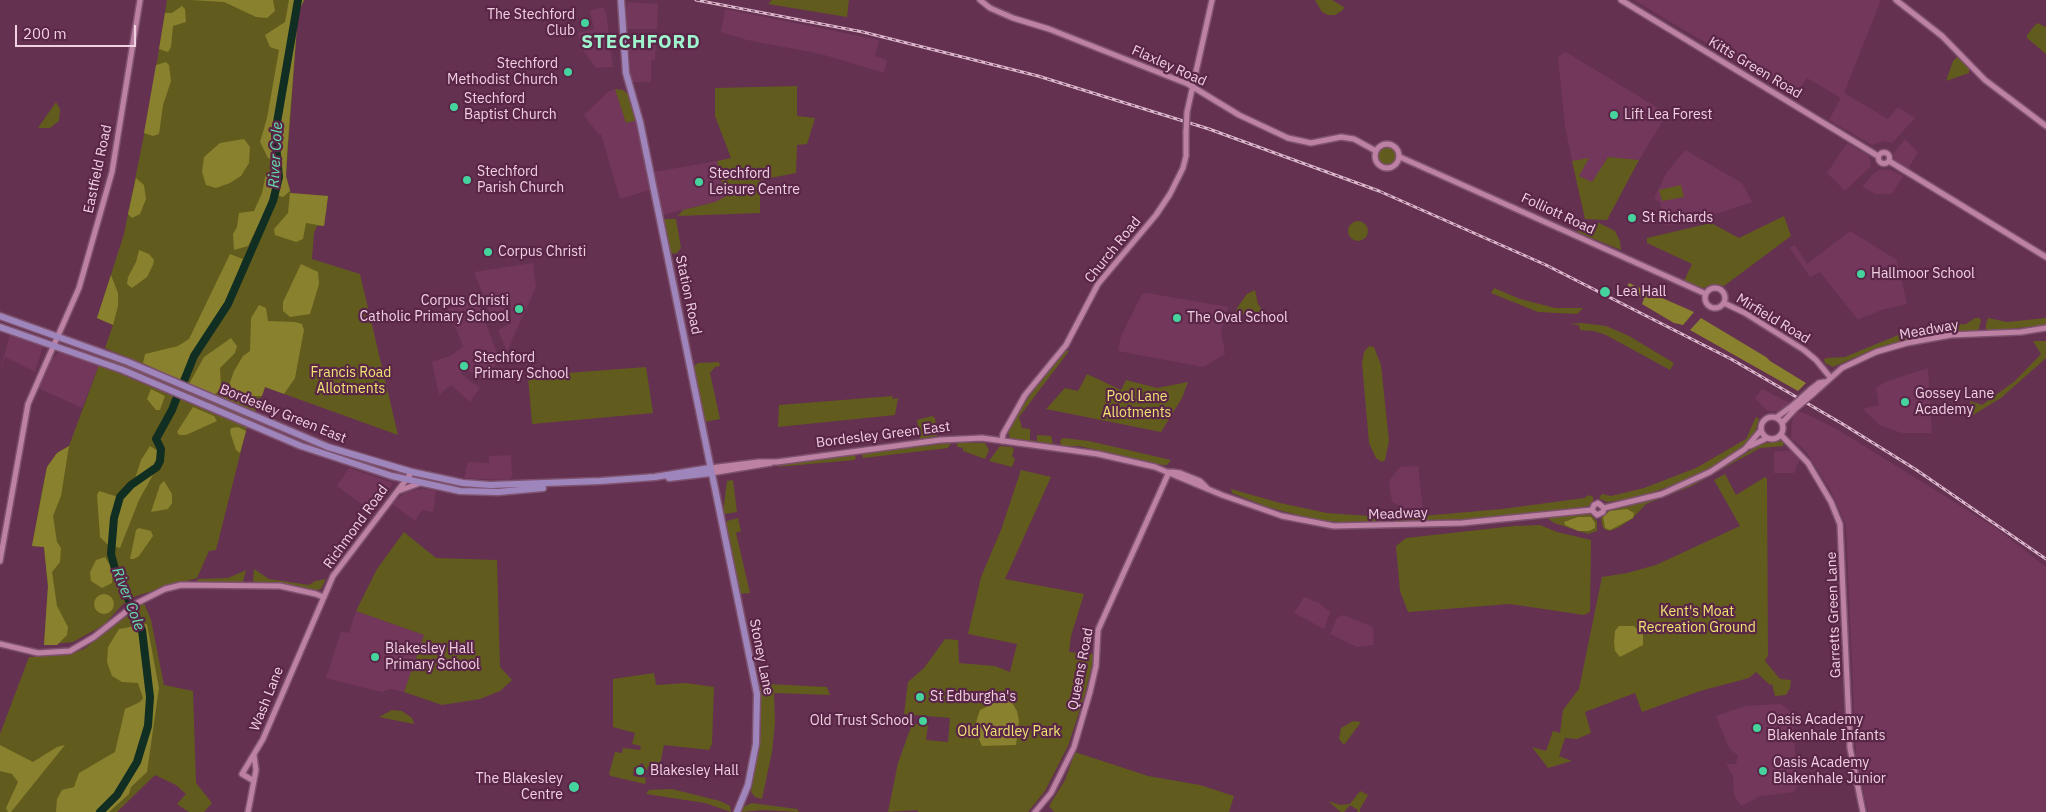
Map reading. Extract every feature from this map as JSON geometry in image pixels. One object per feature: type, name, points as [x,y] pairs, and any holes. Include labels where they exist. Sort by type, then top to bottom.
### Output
[{"type":"main road","name":"Station Road","points":[[620,0],[626,73],[640,122],[735,596]]},
{"type":"main road","name":"Bordesley Green East","points":[[0,316],[128,362],[328,447],[412,472],[463,483],[569,484]]},
{"type":"main road","name":"Bordesley Green East","points":[[0,327],[128,372],[292,443],[392,476],[460,491],[498,492],[710,471]]},
{"type":"main road","name":"Bordesley Green East","points":[[655,477],[676,478],[710,471]]},
{"type":"main road","name":"Stoney Lane","points":[[735,596],[751,665],[758,708],[753,760],[746,792],[738,812]]},
{"type":"street","name":"Eastfield Road","points":[[0,562],[25,414],[32,390],[79,288],[112,172],[140,0]]},
{"type":"street","name":"Flaxley Road","points":[[980,0],[997,12],[1058,32],[1192,86],[1240,115],[1299,142],[1311,143],[1340,137],[1354,139],[1376,151]]},
{"type":"street","name":"Church Road","points":[[1002,441],[1003,434],[1025,395],[1066,345],[1098,284],[1156,215],[1170,194],[1186,156],[1187,112],[1212,0]]},
{"type":"street","name":"Kitts Green Road","points":[[1621,0],[1878,156],[1885,153],[1889,156],[1889,161],[2046,257]]},
{"type":"street","points":[[1896,0],[1942,36],[1985,80],[2046,126]]},
{"type":"street","points":[[1390,144],[1398,149],[1400,157],[1396,165],[1384,168],[1376,161],[1376,151],[1382,145],[1390,144]]},
{"type":"street","name":"Folliott Road","points":[[1400,157],[1706,294]]},
{"type":"street","points":[[1710,289],[1720,289],[1724,294],[1724,303],[1719,307],[1711,307],[1705,301],[1706,294],[1710,289]]},
{"type":"street","name":"Mirfield Road","points":[[1724,303],[1745,313],[1804,350],[1816,360],[1830,377]]},
{"type":"street","name":"Meadway","points":[[1783,422],[1819,383],[1824,382],[1856,361],[1907,343],[1951,335],[2021,332],[2046,328]]},
{"type":"street","name":"Meadway","points":[[1776,417],[1794,408]]},
{"type":"street","points":[[1776,417],[1783,422],[1784,429],[1781,435],[1774,439],[1767,438],[1761,430],[1765,420],[1776,417]]},
{"type":"street","name":"Meadway","points":[[1745,448],[1761,430]]},
{"type":"street","name":"Garretts Green Lane","points":[[1781,435],[1808,463],[1831,502],[1840,524],[1850,748],[1863,812]]},
{"type":"street","name":"Meadway","points":[[992,440],[1098,454],[1169,472],[1209,490],[1282,516],[1317,524],[1349,527],[1462,524],[1592,510],[1594,505],[1598,503],[1604,508],[1640,500],[1677,488],[1710,472],[1745,448],[1767,438]]},
{"type":"street","name":"Bordesley Green East","points":[[710,471],[940,440],[992,440]]},
{"type":"street","name":"Richmond Road","points":[[323,597],[333,576],[412,472]]},
{"type":"street","name":"Queens Road","points":[[1035,812],[1051,793],[1074,747],[1090,692],[1098,630],[1169,472]]},
{"type":"street","points":[[392,476],[397,482],[395,492]]},
{"type":"street","points":[[395,492],[421,483]]},
{"type":"street","points":[[0,644],[38,653],[70,650],[94,637],[137,603],[165,589],[196,584],[280,586],[323,597]]},
{"type":"street","name":"Wash Lane","points":[[248,812],[256,770],[254,754],[263,739],[323,597]]},
{"type":"street","points":[[254,754],[242,774],[254,781]]},
{"type":"shaded area","points":[[1634,0],[1881,0],[1844,93],[1888,119],[1898,107],[1915,118],[1892,143],[1884,141],[1872,145],[1829,120],[1841,98],[1807,78],[1795,96]]},
{"type":"shaded area","points":[[627,2],[658,4],[657,29],[626,29]]},
{"type":"shaded area","points":[[603,7],[606,12],[613,67],[596,68],[582,48],[578,33],[594,29],[590,11]]},
{"type":"shaded area","points":[[725,9],[879,40],[875,56],[887,60],[884,73],[821,54],[747,40],[721,32]]},
{"type":"shaded area","points":[[656,38],[655,60],[651,60],[651,82],[631,82],[629,39]]},
{"type":"shaded area","name":"Lift Lea Forest","points":[[1566,52],[1663,111],[1664,119],[1639,160],[1608,157],[1592,183],[1579,176],[1588,159],[1572,161],[1565,126],[1558,57]]},
{"type":"shaded area","points":[[615,89],[626,122],[637,120],[649,190],[620,199],[601,134],[598,134],[584,115],[608,92]]},
{"type":"shaded area","points":[[1905,139],[1918,152],[1908,169],[1896,162],[1893,154]]},
{"type":"shaded area","points":[[1847,143],[1869,156],[1871,166],[1845,191],[1827,173]]},
{"type":"shaded area","points":[[1685,150],[1742,183],[1752,202],[1704,218],[1665,226],[1660,202],[1654,198],[1667,172]]},
{"type":"shaded area","points":[[717,161],[725,198],[662,215],[654,172]]},
{"type":"shaded area","points":[[1880,170],[1891,170],[1903,176],[1892,194],[1876,194],[1862,187],[1874,173]]},
{"type":"shaded area","name":"Hallmoor School","points":[[1850,231],[1897,260],[1907,304],[1881,310],[1858,320],[1820,272],[1810,277],[1790,248],[1795,245],[1807,264]]},
{"type":"shaded area","points":[[533,263],[536,287],[507,351],[498,330],[511,323],[511,303],[507,304],[505,310],[491,316],[474,272]]},
{"type":"shaded area","name":"The Oval School","points":[[1147,293],[1228,307],[1221,330],[1225,354],[1203,367],[1118,351],[1121,336],[1142,294]]},
{"type":"shaded area","points":[[476,298],[499,358],[485,381],[466,369],[461,374],[480,388],[470,402],[451,385],[439,395],[432,362],[452,355],[463,346],[448,309]]},
{"type":"shaded area","points":[[10,334],[43,346],[35,372],[5,357],[0,371]]},
{"type":"shaded area","points":[[60,352],[99,365],[82,408],[38,388],[51,359]]},
{"type":"shaded area","name":"Gossey Lane Academy","points":[[1928,368],[1932,433],[1902,433],[1879,425],[1863,409],[1879,405],[1876,388],[1885,382]]},
{"type":"shaded area","points":[[1762,389],[1790,403],[1780,412],[1767,411],[1755,398]]},
{"type":"shaded area","points":[[1796,412],[1802,412],[1837,429],[1996,528],[2046,567],[2046,812],[1868,812],[1856,757],[1846,525],[1831,491],[1806,451],[1791,438],[1792,421]]},
{"type":"shaded area","points":[[1791,450],[1800,458],[1794,473],[1774,473],[1774,452]]},
{"type":"shaded area","points":[[511,455],[512,476],[509,480],[464,478],[468,462],[489,463],[489,456]]},
{"type":"shaded area","points":[[1418,466],[1423,511],[1409,511],[1392,502],[1389,481],[1400,467]]},
{"type":"shaded area","points":[[349,468],[393,483],[374,513],[337,486]]},
{"type":"shaded area","points":[[424,489],[436,491],[433,512],[422,510],[415,521],[392,504],[407,491]]},
{"type":"shaded area","points":[[1304,597],[1319,603],[1330,612],[1324,629],[1294,613]]},
{"type":"shaded area","name":"Blakesley Hall Primary School","points":[[356,611],[424,635],[404,692],[390,689],[382,692],[326,678],[341,632],[349,633]]},
{"type":"shaded area","points":[[1343,615],[1373,627],[1374,645],[1357,647],[1330,634],[1337,618]]},
{"type":"shaded area","points":[[1781,704],[1793,714],[1797,787],[1793,792],[1761,796],[1741,806],[1734,795],[1733,776],[1726,764],[1736,764],[1738,755],[1730,750],[1716,716],[1745,706]]},
{"type":"green space","name":"Francis Road Allotments","points":[[167,0],[304,0],[298,13],[286,176],[291,193],[328,196],[324,226],[317,226],[314,233],[312,259],[360,274],[398,435],[265,387],[255,413],[105,348],[113,325],[97,318],[124,234],[150,105]]},
{"type":"green space","points":[[190,0],[273,0],[275,11],[267,18],[256,17],[224,2]]},
{"type":"green space","points":[[289,0],[304,0],[298,13],[287,154],[286,176],[290,191],[283,197],[277,195],[281,178],[280,156],[274,160],[268,158],[260,142],[267,118],[279,50],[270,47],[265,35],[285,22]]},
{"type":"green space","points":[[772,0],[849,0],[847,17],[768,4]]},
{"type":"green space","points":[[1315,0],[1332,0],[1344,7],[1343,10],[1335,15],[1328,15],[1322,12]]},
{"type":"green space","points":[[182,6],[185,9],[186,22],[173,26],[171,47],[168,52],[159,49],[165,13],[172,13]]},
{"type":"green space","points":[[2037,23],[2046,27],[2046,54],[2027,38],[2027,35]]},
{"type":"green space","points":[[1958,56],[1969,69],[1969,73],[1946,81],[1953,61]]},
{"type":"green space","points":[[166,62],[169,65],[171,81],[163,105],[159,134],[153,136],[144,133],[156,65]]},
{"type":"green space","points":[[797,86],[797,116],[815,118],[807,144],[797,145],[796,173],[760,180],[760,213],[678,216],[683,210],[715,202],[725,197],[717,161],[731,158],[715,116],[715,88]]},
{"type":"green space","points":[[615,89],[623,90],[629,95],[637,120],[626,123]]},
{"type":"green space","points":[[56,102],[60,109],[59,121],[50,128],[38,128]]},
{"type":"green space","points":[[244,139],[250,147],[249,163],[241,176],[230,183],[216,188],[206,185],[202,172],[204,157],[220,143]]},
{"type":"green space","points":[[1387,146],[1394,149],[1397,156],[1394,163],[1387,166],[1380,163],[1377,156],[1380,149]]},
{"type":"green space","points":[[1608,157],[1639,160],[1607,220],[1585,219],[1572,161],[1589,158],[1579,176],[1592,182]]},
{"type":"green space","points":[[272,172],[276,179],[268,205],[248,246],[234,250],[233,234],[237,227],[239,213],[254,211],[262,193],[266,174]]},
{"type":"green space","points":[[136,178],[144,185],[146,199],[140,214],[132,218],[128,214]]},
{"type":"green space","points":[[1681,185],[1684,197],[1662,201],[1659,190]]},
{"type":"green space","points":[[290,193],[328,196],[324,226],[306,223],[303,239],[296,242],[275,235],[274,229],[288,213]]},
{"type":"green space","points":[[1784,216],[1791,236],[1724,286],[1715,284],[1703,288],[1684,281],[1692,264],[1647,243],[1647,238],[1711,223],[1739,238]]},
{"type":"green space","points":[[663,219],[676,219],[681,248],[677,253],[670,254]]},
{"type":"green space","points":[[1358,221],[1365,224],[1368,231],[1365,238],[1358,241],[1351,238],[1348,231],[1351,224]]},
{"type":"green space","points":[[1599,223],[1615,231],[1620,241],[1621,250],[1577,232],[1582,227]]},
{"type":"green space","points":[[139,250],[149,254],[154,260],[147,277],[132,288],[127,284],[128,277],[136,262]]},
{"type":"green space","points":[[230,254],[243,259],[224,308],[201,341],[180,380],[143,363],[145,354],[178,346],[189,339]]},
{"type":"green space","points":[[301,264],[318,272],[319,284],[310,314],[290,317],[283,311],[283,302]]},
{"type":"green space","points":[[111,275],[118,293],[118,306],[113,325],[97,318]]},
{"type":"green space","points":[[1629,283],[1694,312],[1683,325],[1674,323],[1642,304],[1644,299],[1626,289]]},
{"type":"green space","points":[[1494,288],[1520,299],[1555,308],[1583,308],[1577,314],[1538,312],[1491,293]]},
{"type":"green space","points":[[1255,290],[1258,304],[1265,314],[1263,319],[1252,314],[1236,314],[1237,308],[1247,294]]},
{"type":"green space","points":[[259,305],[266,308],[268,321],[295,322],[302,324],[304,330],[295,378],[284,394],[265,387],[262,396],[252,396],[245,403],[235,401],[227,391],[234,371],[243,356],[250,351],[251,318]]},
{"type":"green space","points":[[1701,318],[1806,383],[1798,391],[1690,330]]},
{"type":"green space","points":[[1975,318],[1980,318],[1981,321],[1978,331],[1937,334],[1872,350],[1833,367],[1825,363],[1824,359],[1845,357],[1903,333],[1940,325],[1966,324]]},
{"type":"green space","points":[[1988,318],[2007,322],[2046,318],[2046,325],[1990,331],[1986,329]]},
{"type":"green space","points":[[1582,323],[1606,326],[1629,336],[1674,363],[1670,370],[1606,335],[1594,331],[1580,330],[1579,325],[1569,324]]},
{"type":"green space","points":[[231,338],[237,346],[235,353],[220,368],[221,389],[214,395],[189,384],[204,357]]},
{"type":"green space","points":[[2033,341],[2046,341],[2046,358],[2001,398],[1973,415],[1970,401],[1982,405],[2015,381],[2041,354]]},
{"type":"green space","points":[[1369,346],[1374,347],[1381,365],[1389,441],[1385,460],[1382,462],[1376,458],[1369,443],[1362,363],[1364,352]]},
{"type":"green space","points":[[1066,351],[1069,351],[1019,417],[1022,428],[1030,429],[1030,440],[1037,441],[1037,435],[1051,436],[1053,444],[1010,438],[1008,432],[1016,415],[1045,374]]},
{"type":"green space","points":[[108,356],[250,418],[249,423],[107,361]]},
{"type":"green space","points":[[719,362],[720,366],[715,367],[710,373],[720,419],[704,422],[693,367],[698,363]]},
{"type":"green space","points":[[99,365],[247,427],[216,550],[209,551],[197,578],[136,596],[123,604],[104,625],[73,642],[44,645],[48,586],[44,547],[32,546],[42,490],[47,467],[57,453],[69,446]]},
{"type":"green space","points":[[646,367],[653,413],[532,424],[528,376]]},
{"type":"green space","name":"Pool Lane Allotments","points":[[1087,374],[1121,390],[1126,380],[1157,388],[1188,382],[1182,398],[1161,432],[1046,409],[1065,388],[1078,391]]},
{"type":"green space","points":[[151,389],[165,396],[160,410],[156,410],[147,399]]},
{"type":"green space","points":[[893,396],[892,399],[898,398],[895,415],[778,427],[779,405]]},
{"type":"green space","points":[[193,407],[214,416],[217,421],[186,435],[179,435],[177,432]]},
{"type":"green space","points":[[932,416],[935,418],[937,436],[920,439],[917,420]]},
{"type":"green space","points":[[1756,417],[1759,419],[1754,436],[1748,443],[1702,474],[1638,498],[1607,502],[1599,498],[1602,494],[1611,496],[1644,488],[1696,468],[1746,439]]},
{"type":"green space","points":[[238,427],[246,431],[240,453],[236,450],[230,432],[231,428]]},
{"type":"green space","points":[[1063,438],[1089,441],[1171,460],[1167,465],[1163,465],[1079,446],[1061,446],[1060,441]]},
{"type":"green space","points":[[956,442],[985,443],[989,450],[985,459],[963,451],[963,448],[958,447]]},
{"type":"green space","points":[[1784,442],[1783,446],[1760,448],[1692,486],[1646,504],[1633,518],[1618,528],[1609,531],[1604,529],[1602,525],[1601,518],[1608,511],[1648,501],[1680,489],[1722,469],[1760,444]]},
{"type":"green space","points":[[951,443],[948,448],[863,458],[862,455],[863,453]]},
{"type":"green space","points":[[69,446],[61,496],[53,516],[57,542],[61,548],[60,562],[52,572],[57,606],[68,627],[67,635],[57,645],[44,645],[48,586],[44,547],[32,546],[47,467],[57,453]]},
{"type":"green space","points":[[150,446],[161,453],[158,466],[139,500],[120,548],[107,544],[100,537],[97,495],[99,491],[115,496],[126,493],[133,485],[141,460]]},
{"type":"green space","points":[[1000,446],[1012,447],[1014,450],[1012,456],[1015,459],[1012,467],[989,461]]},
{"type":"green space","points":[[854,454],[856,458],[854,460],[776,467],[806,460]]},
{"type":"green space","name":"Old Yardley Park","points":[[1021,470],[1051,477],[1005,579],[1084,594],[1071,636],[1069,652],[1095,654],[1085,694],[1068,746],[1045,791],[1028,812],[918,812],[917,810],[888,812],[898,763],[912,724],[928,725],[926,740],[948,742],[950,718],[904,714],[908,682],[924,668],[945,639],[958,640],[959,663],[995,666],[1010,672],[1017,644],[968,634],[981,577],[1001,530]]},
{"type":"green space","name":"Kent's Moat Recreation Ground","points":[[1725,474],[1736,495],[1765,477],[1767,479],[1768,655],[1765,661],[1780,679],[1791,680],[1790,688],[1786,695],[1775,696],[1772,684],[1770,685],[1756,672],[1749,678],[1700,691],[1642,712],[1635,693],[1585,712],[1591,733],[1577,739],[1565,738],[1559,756],[1572,761],[1548,768],[1532,747],[1546,751],[1553,731],[1560,733],[1563,710],[1579,689],[1602,577],[1627,573],[1656,565],[1740,526],[1714,480]]},
{"type":"green space","points":[[733,480],[737,512],[725,514],[723,512],[727,481]]},
{"type":"green space","points":[[164,481],[172,494],[172,503],[168,509],[151,512],[160,485]]},
{"type":"green space","points":[[1231,489],[1280,503],[1327,513],[1370,516],[1383,511],[1384,514],[1383,519],[1379,521],[1340,522],[1316,520],[1268,507],[1232,493]]},
{"type":"green space","points":[[1589,495],[1593,497],[1593,502],[1589,506],[1494,518],[1396,521],[1391,515],[1394,510],[1411,517],[1502,509],[1584,498]]},
{"type":"green space","points":[[1627,509],[1634,513],[1633,518],[1610,530],[1605,528],[1603,517],[1610,511]]},
{"type":"green space","points":[[1590,514],[1597,521],[1597,531],[1588,534],[1554,523],[1546,517]]},
{"type":"green space","points":[[1578,517],[1591,517],[1595,523],[1595,528],[1589,531],[1578,531],[1565,525],[1564,522]]},
{"type":"green space","points":[[738,518],[741,531],[736,533],[750,593],[738,594],[724,525],[727,521]]},
{"type":"green space","points":[[1540,525],[1557,532],[1591,540],[1590,612],[1584,615],[1510,604],[1408,612],[1400,591],[1396,546],[1406,538],[1514,526]]},
{"type":"green space","points":[[139,528],[151,531],[153,536],[139,556],[130,559],[136,530]]},
{"type":"green space","points":[[404,532],[436,558],[497,560],[500,667],[512,680],[500,691],[480,699],[442,705],[404,692],[424,635],[356,611],[377,569]]},
{"type":"green space","points":[[105,557],[113,570],[112,583],[102,588],[91,581],[90,572],[96,560]]},
{"type":"green space","points":[[254,569],[269,579],[309,585],[315,581],[326,579],[321,589],[317,590],[290,585],[255,583],[253,581]]},
{"type":"green space","points":[[246,570],[243,582],[196,583],[198,579],[228,578]]},
{"type":"green space","points":[[100,594],[108,594],[114,600],[114,608],[108,614],[100,614],[94,608],[94,600]]},
{"type":"green space","points":[[144,603],[151,620],[164,685],[193,691],[196,783],[212,803],[204,812],[189,812],[177,804],[186,794],[176,785],[155,775],[117,812],[0,812],[0,734],[29,657],[70,654],[84,649]]},
{"type":"green space","points":[[147,624],[159,688],[147,772],[131,787],[129,794],[109,812],[56,812],[57,799],[62,790],[74,787],[79,773],[115,752],[125,709],[140,702],[143,698],[138,683],[122,682],[112,676],[107,662],[108,647],[119,629]]},
{"type":"green space","points":[[1619,626],[1634,626],[1643,635],[1643,645],[1620,657],[1615,651],[1614,642],[1615,631]]},
{"type":"green space","points":[[654,673],[656,685],[686,683],[714,687],[712,744],[709,750],[664,745],[659,769],[648,766],[647,770],[643,769],[644,764],[641,763],[639,768],[634,767],[633,776],[646,778],[645,784],[611,776],[609,774],[615,752],[622,753],[623,748],[640,750],[641,746],[632,744],[635,733],[613,727],[613,679]]},
{"type":"green space","points":[[758,685],[827,687],[830,695],[774,693],[775,723],[772,752],[762,799],[755,797],[751,792],[761,733]]},
{"type":"green space","points":[[1000,700],[1011,701],[1017,711],[1019,721],[1016,745],[982,746],[974,728],[980,710]]},
{"type":"green space","points":[[392,710],[402,711],[412,718],[414,724],[379,717]]},
{"type":"green space","points":[[1353,721],[1361,722],[1344,745],[1339,739],[1341,728]]},
{"type":"green space","points":[[0,745],[33,762],[57,747],[65,745],[11,812],[8,812],[6,808],[18,782],[12,774],[0,771]]},
{"type":"green space","points":[[1075,752],[1148,776],[1200,785],[1234,796],[1229,812],[1054,812],[1049,806],[1065,780]]},
{"type":"green space","points":[[672,789],[720,801],[730,806],[731,812],[705,803],[646,794],[649,790]]},
{"type":"green space","points":[[1360,791],[1368,795],[1360,812],[1357,812],[1358,810],[1350,805],[1344,812],[1341,812],[1328,801],[1340,805],[1350,804]]},
{"type":"green space","points":[[752,803],[797,809],[799,812],[764,810],[741,812],[743,807]]},
{"type":"waterway","name":"River Cole","points":[[184,381],[194,356],[228,304],[273,201],[279,177],[275,134],[298,0]]},
{"type":"waterway","name":"River Cole","points":[[100,812],[117,795],[137,762],[148,726],[150,697],[142,630],[115,569],[111,554],[114,518],[120,497],[131,485],[157,467],[160,461],[161,449],[156,439],[177,397]]},
{"type":"railway","points":[[696,0],[863,32],[1038,76],[1209,129],[1379,191],[1546,265],[1731,359],[1841,423],[1915,469],[2046,559]]},
{"type":"place","name":"The Stechford Club","points":[[585,23]]},
{"type":"place","name":"Stechford Methodist Church","points":[[568,72]]},
{"type":"place","name":"Stechford Baptist Church","points":[[454,107]]},
{"type":"place","name":"Lift Lea Forest","points":[[1614,115]]},
{"type":"place","name":"Stechford Parish Church","points":[[467,180]]},
{"type":"place","name":"Stechford Leisure Centre","points":[[699,182]]},
{"type":"place","name":"St Richards","points":[[1632,218]]},
{"type":"place","name":"Corpus Christi","points":[[488,252]]},
{"type":"place","name":"Hallmoor School","points":[[1861,274]]},
{"type":"place","name":"Lea Hall","points":[[1605,292]]},
{"type":"place","name":"Corpus Christi Catholic Primary School","points":[[519,309]]},
{"type":"place","name":"The Oval School","points":[[1177,318]]},
{"type":"place","name":"Stechford Primary School","points":[[464,366]]},
{"type":"place","name":"Gossey Lane Academy","points":[[1905,402]]},
{"type":"place","name":"Blakesley Hall Primary School","points":[[375,657]]},
{"type":"place","name":"St Edburgha's","points":[[920,697]]},
{"type":"place","name":"Old Trust School","points":[[923,721]]},
{"type":"place","name":"Oasis Academy Blakenhale Infants","points":[[1757,728]]},
{"type":"place","name":"Blakesley Hall","points":[[640,771]]},
{"type":"place","name":"Oasis Academy Blakenhale Junior","points":[[1763,771]]},
{"type":"place","name":"The Blakesley Centre","points":[[574,787]]},
{"type":"district","name":"STECHFORD","points":[[641,43]]}]
